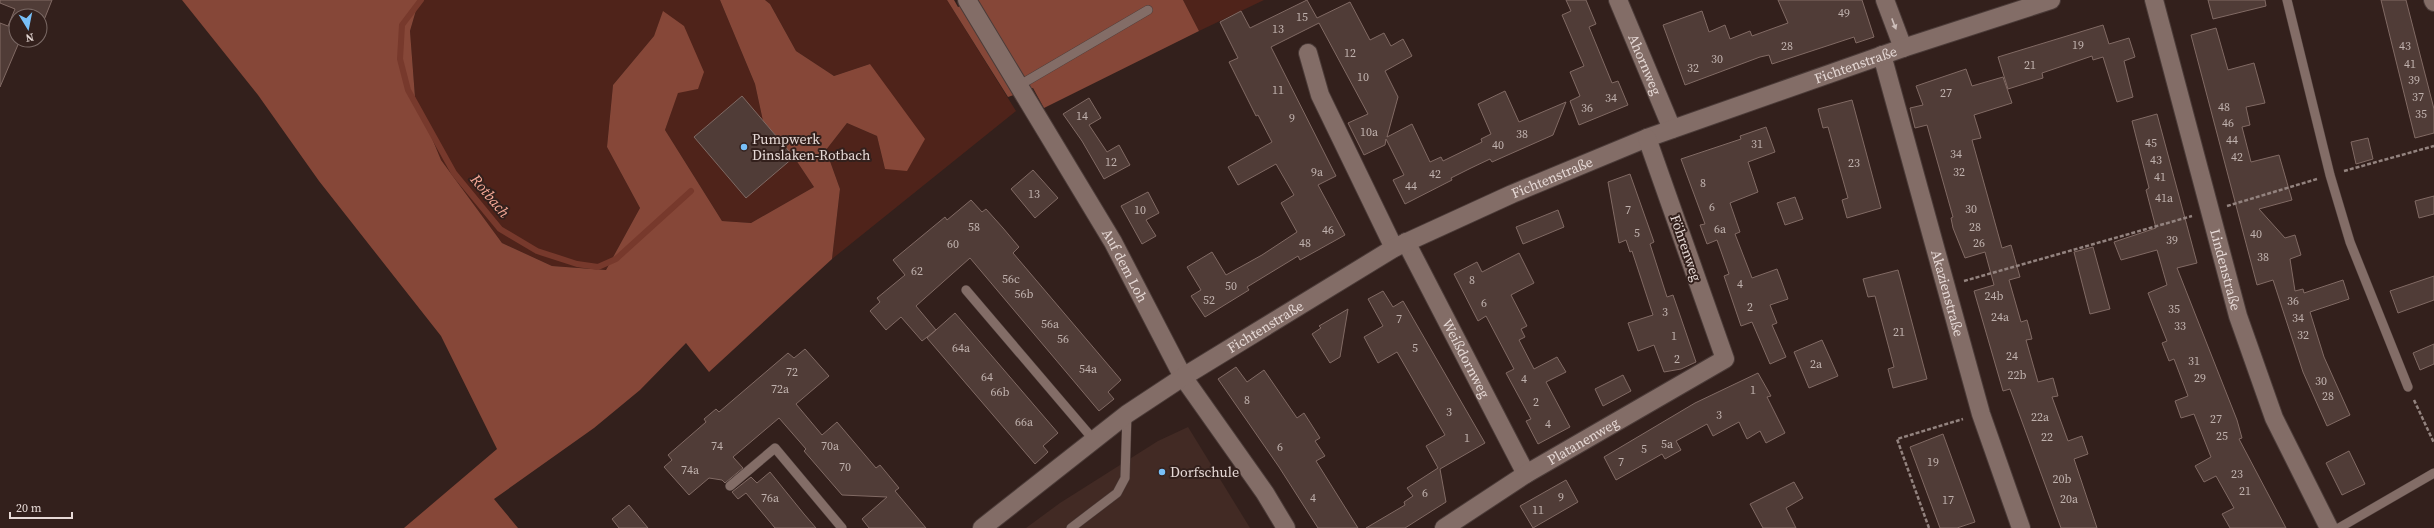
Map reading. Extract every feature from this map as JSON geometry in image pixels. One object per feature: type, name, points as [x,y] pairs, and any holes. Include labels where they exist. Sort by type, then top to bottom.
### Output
[{"type":"street","name":"Auf dem Loh","points":[[967,0],[1113,242],[1183,377],[1265,493],[1286,528]]},
{"type":"street","name":"Ahornweg","points":[[1618,0],[1672,129]]},
{"type":"street","points":[[1885,0],[1904,48]]},
{"type":"street","name":"Fichtenstraße","points":[[982,528],[1093,439],[1127,414],[1183,377],[1400,245],[1512,194],[1647,138],[1904,48],[2051,0]]},
{"type":"street","name":"Lindenstraße","points":[[2154,0],[2209,212],[2238,316],[2274,418],[2329,528]]},
{"type":"street","name":"Weißdornweg","points":[[1308,53],[1320,95],[1400,245],[1526,474]]},
{"type":"street","name":"Akazienstraße","points":[[1882,56],[1944,287],[1981,414],[2021,528]]},
{"type":"street","name":"Föhrenweg","points":[[1647,138],[1725,359]]},
{"type":"street","name":"Platanenweg","points":[[1444,528],[1526,474],[1725,359]]},
{"type":"lane","points":[[2287,0],[2330,175],[2350,242],[2408,387]]},
{"type":"lane","points":[[1018,86],[1148,10]]},
{"type":"lane","points":[[966,290],[1093,439]]},
{"type":"lane","points":[[1071,528],[1117,493],[1125,478],[1127,414]]},
{"type":"lane","points":[[730,486],[775,448],[842,528]]},
{"type":"lane","points":[[2339,528],[2434,473]]},
{"type":"path","points":[[1944,287],[2209,212],[2330,175],[2434,146]]},
{"type":"path","points":[[2408,387],[2434,443]]},
{"type":"path","points":[[1929,528],[1897,439],[1981,414]]},
{"type":"shaded area","points":[[182,0],[419,0],[410,31],[415,97],[441,160],[502,243],[552,266],[606,270],[640,208],[607,147],[613,85],[654,36],[663,11],[684,26],[704,72],[698,89],[678,93],[665,130],[722,221],[751,223],[814,187],[794,157],[763,121],[755,84],[720,0],[765,0],[770,4],[796,51],[834,76],[870,64],[925,139],[907,171],[885,169],[877,136],[847,123],[826,150],[840,189],[832,259],[709,372],[686,343],[640,390],[594,428],[494,499],[518,528],[404,528],[497,449],[441,336],[319,181],[258,95]]},
{"type":"shaded area","points":[[419,0],[720,0],[755,84],[763,121],[742,96],[694,137],[746,198],[794,157],[814,187],[751,223],[722,221],[665,130],[678,92],[698,89],[663,12],[654,36],[613,85],[607,147],[640,208],[606,270],[552,266],[502,243],[441,160],[415,97],[410,31]]},
{"type":"shaded area","points":[[765,0],[947,0],[1016,111],[832,259],[840,189],[826,150],[847,123],[877,136],[885,169],[870,64],[834,76],[796,51],[770,4]]},
{"type":"shaded area","points":[[947,0],[954,0],[958,7],[973,0],[1183,0],[1199,31],[1044,108],[1033,88],[1008,97]]},
{"type":"shaded area","points":[[1183,0],[1264,0],[1199,31]]},
{"type":"shaded area","name":"Dorfschule","points":[[1188,427],[1250,528],[1026,528],[1060,503],[1158,441]]},
{"type":"building","points":[[0,0],[52,0],[48,10],[48,8],[12,8],[0,3]]},
{"type":"building","points":[[1307,0],[1317,18],[1350,2],[1370,40],[1384,33],[1391,46],[1403,39],[1412,56],[1385,71],[1398,97],[1387,137],[1412,124],[1430,162],[1441,157],[1443,161],[1482,142],[1481,139],[1491,134],[1478,104],[1505,91],[1519,122],[1566,102],[1553,135],[1492,162],[1490,159],[1451,178],[1452,180],[1405,204],[1393,180],[1404,175],[1386,139],[1385,145],[1364,155],[1348,123],[1368,114],[1319,23],[1271,47],[1336,176],[1318,185],[1345,235],[1300,260],[1298,256],[1247,287],[1249,290],[1205,317],[1191,296],[1201,290],[1187,267],[1212,252],[1226,275],[1262,255],[1297,232],[1281,203],[1294,195],[1276,164],[1238,185],[1228,167],[1272,142],[1258,115],[1256,116],[1229,62],[1238,58],[1220,22],[1241,11],[1250,28]]},
{"type":"building","points":[[1566,0],[1586,0],[1596,24],[1589,27],[1612,83],[1618,81],[1628,105],[1579,125],[1570,101],[1580,96],[1570,72],[1584,66],[1562,15],[1571,11]]},
{"type":"building","points":[[1778,0],[1862,0],[1874,37],[1856,43],[1854,37],[1772,64],[1769,55],[1760,57],[1685,85],[1663,25],[1702,11],[1709,32],[1725,25],[1730,39],[1750,31],[1752,36],[1788,23]]},
{"type":"building","points":[[2208,0],[2265,0],[2266,6],[2213,19]]},
{"type":"building","points":[[2381,0],[2406,0],[2434,109],[2434,133],[2415,138]]},
{"type":"building","points":[[0,23],[8,26],[8,48],[17,48],[0,87]]},
{"type":"building","points":[[2103,25],[2109,44],[2129,38],[2135,57],[2124,61],[2133,97],[2117,102],[2103,57],[2093,60],[2092,56],[2042,73],[2043,78],[2008,89],[1998,57]]},
{"type":"building","points":[[2216,28],[2228,70],[2254,63],[2265,103],[2246,107],[2250,125],[2242,127],[2251,162],[2279,155],[2292,200],[2259,209],[2285,238],[2295,235],[2301,255],[2290,259],[2295,291],[2303,289],[2304,293],[2343,280],[2349,299],[2310,312],[2324,357],[2350,415],[2327,426],[2303,372],[2273,280],[2257,285],[2191,35]]},
{"type":"building","points":[[1966,69],[1972,86],[2003,77],[2012,103],[1974,115],[1981,138],[1972,140],[2002,248],[2011,245],[2020,277],[2009,280],[2021,322],[2027,320],[2032,339],[2026,340],[2038,382],[2053,378],[2058,396],[2052,397],[2068,441],[2082,436],[2088,454],[2074,459],[2097,528],[2061,528],[2010,389],[2003,391],[1974,291],[1994,285],[1985,252],[1965,258],[1953,228],[1951,218],[1953,217],[1927,125],[1915,128],[1910,108],[1923,105],[1916,86]]},
{"type":"building","name":"Pumpwerk Dinslaken-Rotbach","points":[[742,96],[794,157],[746,198],[694,137]]},
{"type":"building","points":[[1089,98],[1101,118],[1089,125],[1107,152],[1119,145],[1130,165],[1104,179],[1082,141],[1063,114]]},
{"type":"building","points":[[1852,100],[1881,208],[1847,218],[1842,200],[1848,198],[1828,127],[1823,128],[1818,109]]},
{"type":"building","points":[[2157,114],[2197,263],[2177,268],[2237,420],[2242,438],[2239,439],[2286,528],[2230,528],[2222,514],[2234,508],[2216,476],[2204,482],[2195,466],[2211,457],[2194,414],[2181,418],[2175,401],[2188,396],[2174,359],[2169,361],[2162,343],[2167,341],[2148,293],[2167,285],[2157,250],[2121,260],[2114,242],[2156,228],[2146,190],[2149,188],[2132,121]]},
{"type":"building","points":[[1766,127],[1775,152],[1748,162],[1758,192],[1730,203],[1740,232],[1735,234],[1752,278],[1777,269],[1788,299],[1770,305],[1777,323],[1772,325],[1786,357],[1770,364],[1752,322],[1741,326],[1724,276],[1729,274],[1717,240],[1707,244],[1700,225],[1705,224],[1681,159],[1741,139],[1740,136]]},
{"type":"building","points":[[2368,138],[2373,159],[2356,164],[2351,142]]},
{"type":"building","points":[[1033,170],[1058,198],[1035,218],[1011,189]]},
{"type":"building","points":[[1630,174],[1654,242],[1650,244],[1667,297],[1673,295],[1696,362],[1681,369],[1664,372],[1654,345],[1638,351],[1628,323],[1653,315],[1632,251],[1630,252],[1626,240],[1619,243],[1608,182]]},
{"type":"building","points":[[1148,192],[1159,213],[1146,220],[1156,236],[1142,244],[1121,206]]},
{"type":"building","points":[[2434,196],[2434,214],[2419,218],[2415,201]]},
{"type":"building","points":[[1795,197],[1803,219],[1785,225],[1777,203]]},
{"type":"building","points":[[971,200],[982,212],[986,209],[1019,247],[1013,253],[1121,380],[1108,392],[1114,399],[1099,411],[970,258],[916,306],[936,330],[922,341],[901,317],[886,330],[870,311],[880,302],[877,298],[905,275],[893,260],[945,217],[947,220]]},
{"type":"building","points":[[1558,210],[1564,227],[1523,244],[1516,227]]},
{"type":"building","points":[[2093,247],[2110,309],[2090,314],[2074,252]]},
{"type":"building","points":[[1519,253],[1534,283],[1511,295],[1527,326],[1521,329],[1525,337],[1519,340],[1534,369],[1557,357],[1566,372],[1546,382],[1570,427],[1538,444],[1526,421],[1531,419],[1506,373],[1514,369],[1486,316],[1478,321],[1454,274],[1477,262],[1482,272]]},
{"type":"building","points":[[1898,270],[1927,379],[1893,388],[1888,369],[1894,367],[1875,296],[1868,297],[1863,279]]},
{"type":"building","points":[[2434,276],[2434,300],[2398,313],[2390,291]]},
{"type":"building","points":[[1383,291],[1393,307],[1403,301],[1485,443],[1440,469],[1446,502],[1405,528],[1366,528],[1405,505],[1404,502],[1413,496],[1407,488],[1438,468],[1426,446],[1445,435],[1397,352],[1378,363],[1364,337],[1383,326],[1368,299]]},
{"type":"building","points":[[1348,309],[1340,357],[1330,363],[1312,334],[1321,328],[1319,326]]},
{"type":"building","points":[[955,313],[1058,433],[1043,446],[1048,452],[1035,464],[927,338]]},
{"type":"building","points":[[1822,340],[1838,376],[1809,388],[1794,352]]},
{"type":"building","points":[[2434,344],[2434,364],[2420,370],[2413,353]]},
{"type":"building","points":[[805,349],[829,376],[796,404],[822,435],[837,422],[876,468],[880,465],[899,488],[895,491],[926,528],[869,528],[862,519],[887,497],[842,495],[804,451],[806,449],[779,418],[733,457],[743,468],[725,483],[722,480],[709,478],[689,495],[664,467],[672,460],[668,455],[706,422],[704,419],[716,409],[719,412],[788,353],[794,358]]},
{"type":"building","points":[[1236,367],[1247,382],[1264,370],[1297,418],[1304,413],[1320,438],[1315,441],[1325,456],[1316,461],[1358,528],[1318,528],[1279,467],[1218,379]]},
{"type":"building","points":[[1758,373],[1771,396],[1767,397],[1785,433],[1766,443],[1760,431],[1747,439],[1739,422],[1713,436],[1707,424],[1676,441],[1681,450],[1665,459],[1662,454],[1616,480],[1604,457],[1695,403]]},
{"type":"building","points":[[1623,375],[1631,391],[1603,406],[1595,389]]},
{"type":"building","points":[[1943,434],[1975,522],[1957,528],[1940,528],[1910,447]]},
{"type":"building","points":[[2349,451],[2365,484],[2342,495],[2326,463]]},
{"type":"building","points":[[770,472],[816,528],[775,528],[746,493],[738,499],[732,492],[751,477],[757,483]]},
{"type":"building","points":[[1566,480],[1578,502],[1533,528],[1520,506]]},
{"type":"building","points":[[1794,482],[1803,498],[1786,508],[1796,528],[1763,528],[1750,504]]},
{"type":"building","points":[[629,505],[648,528],[619,528],[612,519]]},
{"type":"waterway","name":"Rotbach","points":[[421,0],[402,25],[400,59],[408,90],[454,173],[500,229],[537,251],[577,264],[598,267],[616,259],[691,191]]},
{"type":"place","name":"Pumpwerk Dinslaken-Rotbach","points":[[744,147]]},
{"type":"place","name":"Dorfschule","points":[[1162,472]]}]
